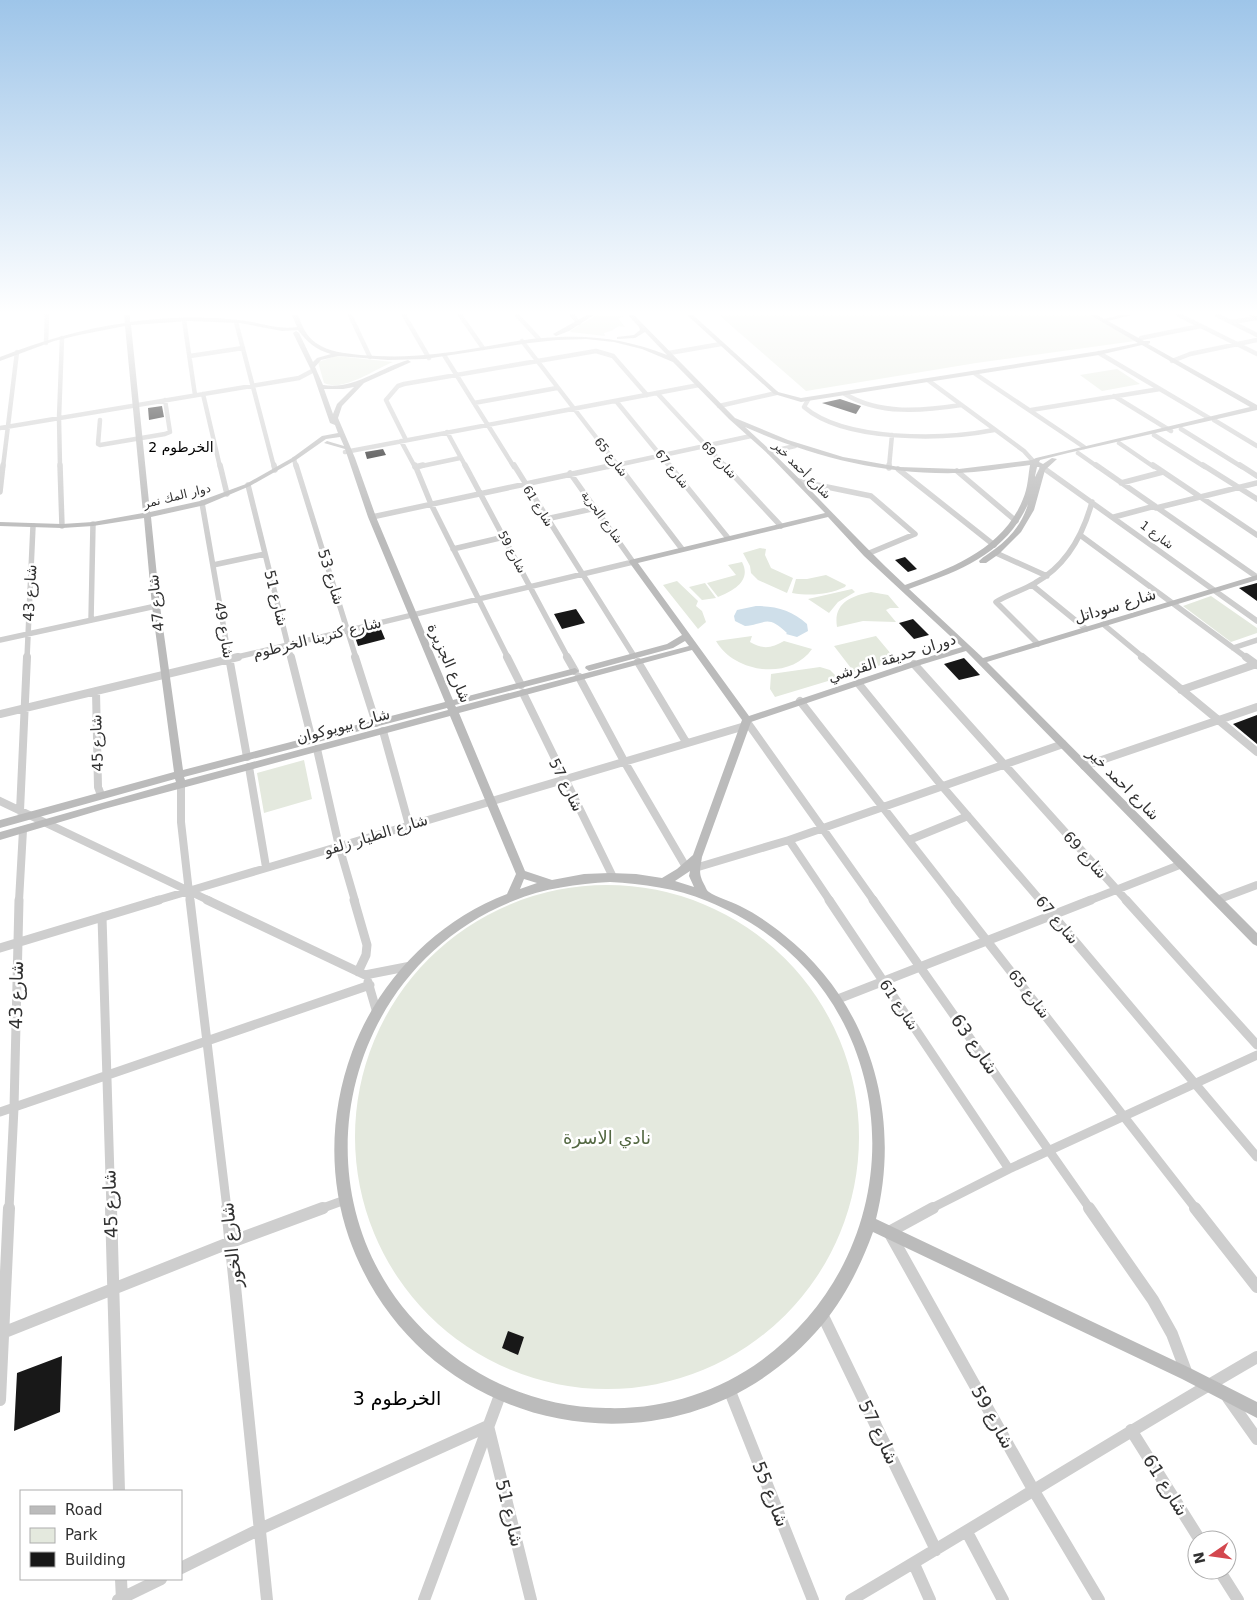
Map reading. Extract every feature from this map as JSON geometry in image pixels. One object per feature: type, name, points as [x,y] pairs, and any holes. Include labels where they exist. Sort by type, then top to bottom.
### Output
[{"type":"street","points":[[0,492],[12,390]]},
{"type":"street","points":[[60,390],[62,526]]},
{"type":"street","name":"شارع 47","points":[[135,390],[156,606],[181,786],[181,822],[189,891]]},
{"type":"street","points":[[193,390],[194,395]]},
{"type":"street","points":[[0,428],[233,390]]},
{"type":"street","points":[[253,390],[276,470]]},
{"type":"street","points":[[322,390],[333,416]]},
{"type":"street","points":[[354,390],[345,398],[333,416],[326,430],[324,441],[346,450],[404,441],[674,390]]},
{"type":"street","points":[[395,390],[387,398],[387,402],[414,468],[420,475],[431,504],[476,600]]},
{"type":"street","name":"شارع 61","points":[[466,390],[546,519],[583,574],[686,742]]},
{"type":"street","points":[[474,403],[548,390]]},
{"type":"street","name":"شارع 65","points":[[558,390],[682,549]]},
{"type":"street","points":[[643,390],[647,394]]},
{"type":"street","name":"شارع أحمد خير","points":[[703,390],[830,514]]},
{"type":"street","points":[[772,390],[792,399],[808,400],[873,390]]},
{"type":"street","points":[[941,390],[1024,451],[1034,462],[1042,467]]},
{"type":"street","points":[[1000,390],[1084,447]]},
{"type":"street","points":[[1031,410],[1156,390]]},
{"type":"street","points":[[1161,390],[1257,446]]},
{"type":"street","points":[[1226,390],[1257,407]]},
{"type":"street","name":"شارع 69","points":[[657,393],[781,526]]},
{"type":"street","points":[[719,406],[776,393]]},
{"type":"street","points":[[203,394],[227,494]]},
{"type":"street","points":[[845,394],[860,402],[900,409],[925,410],[961,405]]},
{"type":"street","points":[[1114,396],[1169,429]]},
{"type":"street","points":[[100,420],[98,444],[100,445],[170,432],[165,400]]},
{"type":"street","points":[[808,400],[804,407],[806,410],[821,419],[862,430],[892,435],[948,437],[994,430]]},
{"type":"street","name":"شارع 67","points":[[616,401],[728,538]]},
{"type":"street","points":[[906,590],[962,573],[996,553],[1017,533],[1028,516],[1034,501],[1042,467],[1046,462],[1257,407]]},
{"type":"street","name":"شارع الجزيرة","points":[[333,416],[412,615],[492,800],[521,874]]},
{"type":"street","points":[[731,418],[795,446],[840,459],[898,469],[957,471],[1034,462],[1084,447],[1212,419]]},
{"type":"street","points":[[1181,428],[1257,476]]},
{"type":"street","name":"شارع 59","points":[[447,432],[624,761],[693,864]]},
{"type":"street","points":[[889,468],[892,435]]},
{"type":"street","points":[[1154,435],[1257,499]]},
{"type":"street","points":[[372,516],[750,436]]},
{"type":"street","name":"دوار المك نمر","points":[[0,524],[62,526],[93,524],[148,515],[202,503],[248,485],[324,441],[340,437]]},
{"type":"street","points":[[1119,443],[1257,534]]},
{"type":"street","points":[[769,452],[795,446]]},
{"type":"street","points":[[1078,453],[1257,577]]},
{"type":"street","points":[[414,468],[460,458]]},
{"type":"street","name":"شارع 53","points":[[294,459],[410,825]]},
{"type":"street","points":[[906,590],[957,569],[976,559],[994,545],[1016,521],[1027,498],[1034,462]]},
{"type":"street","name":"شارع 1","points":[[1042,467],[1114,517],[1257,622]]},
{"type":"street","points":[[898,469],[994,545]]},
{"type":"street","points":[[957,471],[1016,521]]},
{"type":"street","points":[[1121,483],[1163,472]]},
{"type":"street","name":"شارع الحرية","points":[[570,473],[633,562]]},
{"type":"street","points":[[798,481],[871,496],[915,534],[867,554]]},
{"type":"street","points":[[1114,517],[1257,483]]},
{"type":"street","name":"شارع 51","points":[[248,485],[339,846],[367,945],[362,974]]},
{"type":"street","points":[[1038,644],[996,604],[999,600],[1047,576],[1065,559],[1080,535],[1092,502]]},
{"type":"street","name":"شارع 49","points":[[202,503],[266,867]]},
{"type":"street","points":[[546,519],[596,508]]},
{"type":"street","points":[[702,891],[695,879],[693,864],[746,722],[633,562],[830,514]]},
{"type":"street","name":"دوران حديقة القرشي","points":[[830,514],[867,554],[968,648]]},
{"type":"street","points":[[91,620],[93,524]]},
{"type":"street","name":"شارع 43","points":[[20,811],[33,526]]},
{"type":"street","points":[[1080,535],[1256,665]]},
{"type":"street","points":[[453,549],[504,537]]},
{"type":"street","points":[[996,553],[1047,576]]},
{"type":"street","points":[[213,565],[265,554]]},
{"type":"street","name":"شارع كترينا الخرطوم","points":[[0,714],[633,562]]},
{"type":"street","name":"شارع سوداتل","points":[[981,661],[1257,577]]},
{"type":"street","points":[[1032,585],[1086,629]]},
{"type":"street","name":"شارع 57","points":[[476,600],[522,689],[612,876]]},
{"type":"street","points":[[0,640],[156,606]]},
{"type":"street","points":[[1249,616],[1257,613]]},
{"type":"street","points":[[1104,624],[1257,752]]},
{"type":"street","name":"شارع بيويوكوان","points":[[636,659],[670,646],[687,636]]},
{"type":"street","points":[[1233,648],[1257,640]]},
{"type":"street","name":"شارع بيويوكوان","points":[[0,824],[101,795],[248,762],[577,674],[694,647]]},
{"type":"street","name":"دوران حديقة القرشي","points":[[746,722],[800,701],[968,648]]},
{"type":"street","name":"شارع احمد خير","points":[[968,648],[1257,941]]},
{"type":"street","name":"شارع 69","points":[[914,664],[1257,1045]]},
{"type":"street","points":[[1181,690],[1256,665]]},
{"type":"street","name":"شارع 67","points":[[858,683],[942,786],[1257,1157]]},
{"type":"street","name":"شارع 45","points":[[96,691],[98,787],[101,795]]},
{"type":"street","name":"شارع 65","points":[[800,701],[1257,1287]]},
{"type":"street","points":[[1084,766],[1257,706]]},
{"type":"street","name":"شارع الطيار زلفو","points":[[0,948],[624,761],[746,722]]},
{"type":"street","name":"شارع 63","points":[[746,722],[922,968],[1153,1300],[1175,1340],[1187,1374]]},
{"type":"street","points":[[666,881],[693,864],[790,840],[1063,744]]},
{"type":"street","name":"شارع بيويوكوان","points":[[0,836],[181,786],[248,762]]},
{"type":"street","points":[[0,801],[362,974],[370,985],[377,1013]]},
{"type":"street","points":[[909,840],[968,816]]},
{"type":"street","name":"شارع 43","points":[[0,1400],[14,1108],[17,943],[23,830]]},
{"type":"street","name":"شارع 61","points":[[790,840],[1010,1169]]},
{"type":"street","points":[[838,999],[922,968],[1182,864]]},
{"type":"street","points":[[510,896],[521,874],[549,883]]},
{"type":"street","points":[[612,876],[666,881],[702,891],[754,916],[800,952],[838,999],[864,1052],[878,1112],[878,1176],[868,1222],[849,1270],[822,1314],[779,1356],[729,1388],[682,1407],[633,1416],[582,1417],[533,1407],[500,1395],[456,1370],[403,1322],[366,1263],[346,1200],[341,1149],[345,1100],[358,1054],[377,1013],[411,966],[441,937],[475,914],[510,896],[549,883],[612,876]]},
{"type":"street","points":[[1217,900],[1257,885]]},
{"type":"street","name":"شارع الخور","points":[[189,891],[231,1242],[267,1600]]},
{"type":"street","name":"شارع 45","points":[[102,917],[118,1490]]},
{"type":"street","points":[[362,974],[411,966]]},
{"type":"street","points":[[0,1112],[208,1039],[370,985]]},
{"type":"street","points":[[889,1232],[1010,1169],[1257,1055]]},
{"type":"street","points":[[2,1333],[231,1242],[346,1200]]},
{"type":"street","points":[[868,1222],[1187,1374],[1257,1410]]},
{"type":"street","name":"شارع 59","points":[[889,1232],[1034,1491],[1099,1600]]},
{"type":"street","name":"شارع 57","points":[[822,1314],[936,1550]]},
{"type":"street","points":[[851,1600],[967,1532],[1131,1430],[1257,1357]]},
{"type":"street","name":"شارع 55","points":[[729,1388],[813,1600]]},
{"type":"street","points":[[424,1600],[500,1395]]},
{"type":"street","points":[[1227,1396],[1257,1439]]},
{"type":"street","points":[[182,1568],[260,1529],[488,1426]]},
{"type":"street","name":"شارع 51","points":[[488,1426],[531,1600]]},
{"type":"street","name":"شارع 61","points":[[1131,1430],[1194,1530]]},
{"type":"street","points":[[967,1532],[1003,1600]]},
{"type":"street","points":[[914,1564],[930,1600]]},
{"type":"street","points":[[121,1580],[120,1599],[159,1580]]},
{"type":"street","points":[[1225,1580],[1238,1600]]},
{"type":"green space","points":[[760,548],[766,549],[765,555],[771,568],[793,578],[787,593],[758,580],[751,573],[750,566],[743,553]]},
{"type":"green space","points":[[742,562],[745,575],[743,580],[735,588],[718,597],[707,583],[736,575],[728,565]]},
{"type":"green space","points":[[826,575],[846,585],[845,587],[819,594],[792,593],[796,579]]},
{"type":"green space","points":[[677,581],[698,601],[696,606],[702,611],[706,622],[698,629],[663,585]]},
{"type":"green space","points":[[705,583],[716,598],[702,600],[689,587]]},
{"type":"green space","points":[[852,589],[855,592],[838,602],[829,613],[808,599]]},
{"type":"green space","points":[[871,592],[888,595],[899,608],[886,610],[896,622],[863,621],[837,627],[836,619],[841,606],[850,599]]},
{"type":"green space","points":[[1211,596],[1257,628],[1257,633],[1231,642],[1183,606]]},
{"type":"green space","points":[[752,636],[750,642],[763,647],[771,647],[784,641],[812,649],[802,659],[790,666],[777,669],[762,669],[748,666],[736,660],[724,652],[716,641]]},
{"type":"green space","points":[[876,636],[897,661],[854,672],[834,646]]},
{"type":"green space","points":[[820,667],[830,670],[838,678],[775,697],[770,689],[771,674]]},
{"type":"green space","points":[[304,760],[312,799],[264,813],[257,773]]},
{"type":"green space","name":"نادي الاسرة","points":[[607,885],[656,890],[703,904],[747,928],[767,942],[785,959],[802,977],[816,997],[840,1041],[854,1088],[859,1137],[854,1186],[840,1233],[816,1277],[802,1297],[785,1315],[767,1332],[747,1346],[703,1370],[656,1384],[607,1389],[558,1384],[511,1370],[467,1346],[447,1332],[429,1315],[412,1297],[398,1277],[374,1233],[360,1186],[355,1137],[360,1088],[374,1041],[398,997],[412,977],[429,959],[447,942],[467,928],[511,904],[558,890]]},
{"type":"shaded area","points":[[756,606],[777,608],[790,612],[807,624],[808,631],[797,637],[786,634],[780,627],[770,622],[745,626],[735,621],[734,616],[737,610]]},
{"type":"building","points":[[840,399],[861,406],[856,414],[822,403]]},
{"type":"building","points":[[162,406],[164,417],[149,420],[148,408]]},
{"type":"building","points":[[383,449],[386,455],[367,459],[365,452]]},
{"type":"building","points":[[905,557],[917,569],[908,572],[895,560]]},
{"type":"building","points":[[1257,583],[1257,601],[1239,588]]},
{"type":"building","points":[[576,609],[585,623],[562,629],[554,614]]},
{"type":"building","points":[[913,619],[929,635],[914,639],[899,623]]},
{"type":"building","points":[[380,627],[385,639],[358,646],[354,634]]},
{"type":"building","points":[[964,658],[980,675],[959,680],[944,664]]},
{"type":"building","points":[[1257,715],[1257,744],[1233,724]]},
{"type":"building","points":[[508,1331],[524,1337],[518,1355],[502,1348]]},
{"type":"building","points":[[62,1356],[60,1412],[14,1431],[17,1373]]},
{"type":"district","name":"الخرطوم 2","points":[[181,447]]},
{"type":"district","name":"الخرطوم 3","points":[[397,1398]]}]
